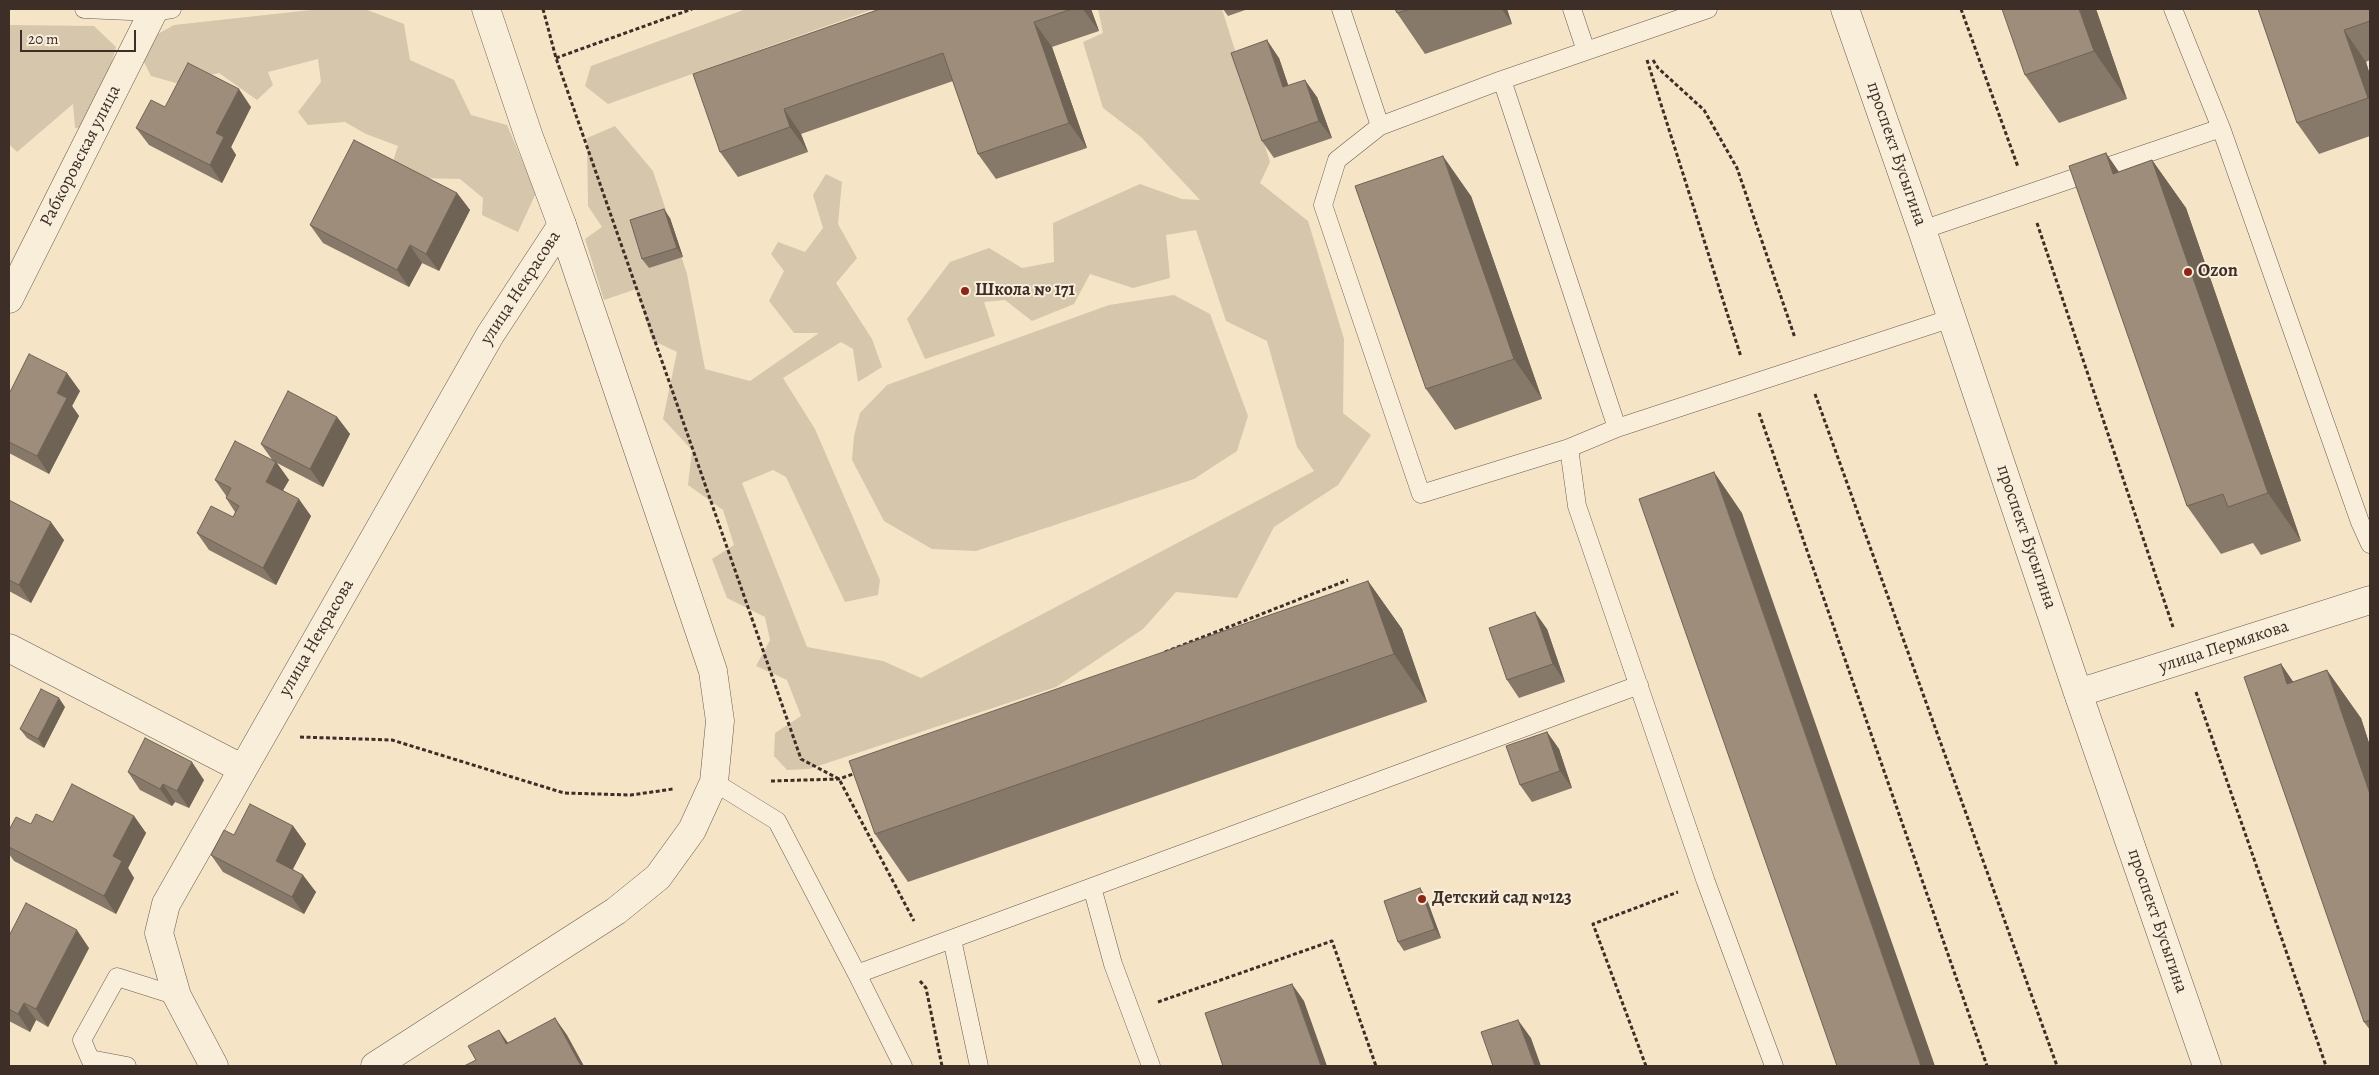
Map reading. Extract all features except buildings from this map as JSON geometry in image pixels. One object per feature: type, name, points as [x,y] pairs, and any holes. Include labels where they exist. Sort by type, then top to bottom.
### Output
[{"type":"street","points":[[375,1066],[616,910],[658,877],[692,830],[714,782],[720,721],[713,671],[562,225],[529,137],[486,9]]},
{"type":"street","name":"проспект Бусыгина","points":[[1844,9],[1922,230],[2078,693],[2207,1066]]},
{"type":"street","name":"Рабкоровская улица","points":[[9,299],[162,11]]},
{"type":"street","name":"улица Некрасова","points":[[214,1066],[176,996],[159,933],[166,904],[490,335],[562,225]]},
{"type":"street","name":"улица Пермякова","points":[[2078,693],[2370,600]]},
{"type":"street","points":[[9,648],[243,769]]},
{"type":"lane","points":[[84,9],[162,11]]},
{"type":"lane","points":[[1341,9],[1380,126]]},
{"type":"lane","points":[[1572,9],[1586,51]]},
{"type":"lane","points":[[1708,9],[1502,80],[1380,126],[1337,160],[1323,205],[1421,494],[1569,448],[1617,428],[1952,318]]},
{"type":"lane","points":[[2173,9],[2221,128],[2360,522],[2370,544]]},
{"type":"lane","points":[[1502,80],[1617,428]]},
{"type":"lane","points":[[1922,230],[2221,128]]},
{"type":"lane","points":[[1569,448],[1577,506],[1706,882],[1774,1066]]},
{"type":"lane","points":[[857,974],[1639,685]]},
{"type":"lane","points":[[714,782],[777,821],[903,1066]]},
{"type":"lane","points":[[1092,887],[1114,964],[1151,1066]]},
{"type":"lane","points":[[952,939],[979,1066]]},
{"type":"lane","points":[[127,1066],[90,1059],[82,1040],[117,977],[176,996]]},
{"type":"path","points":[[543,9],[556,58],[801,759],[839,779],[928,948]]},
{"type":"path","points":[[556,58],[692,9]]},
{"type":"path","points":[[1961,9],[2027,194],[2184,659],[2326,1066]]},
{"type":"path","points":[[1638,33],[1658,68],[1704,110],[1737,168],[1805,366],[2057,1066]]},
{"type":"path","points":[[1638,33],[1749,385],[1987,1066]]},
{"type":"path","points":[[1163,652],[1348,580]]},
{"type":"path","points":[[258,742],[310,736],[392,740],[564,793],[631,795],[714,782],[839,779],[858,772]]},
{"type":"path","points":[[1646,1066],[1593,924],[1706,882]]},
{"type":"path","points":[[1131,1012],[1332,942],[1376,1066]]},
{"type":"path","points":[[900,958],[926,988],[942,1066]]},
{"type":"shaded area","points":[[320,9],[365,9],[404,24],[410,60],[454,80],[471,115],[507,125],[536,193],[518,232],[482,215],[483,198],[460,179],[418,178],[392,164],[398,146],[366,134],[345,122],[308,125],[298,112],[321,82],[318,59],[268,72],[273,85],[257,100],[219,73],[176,83],[151,76],[136,46],[174,25]]},
{"type":"shaded area","points":[[746,9],[874,9],[608,104],[585,86],[591,66]]},
{"type":"shaded area","points":[[1098,9],[1222,9],[1270,162],[1260,183],[1308,221],[1344,339],[1343,413],[1371,435],[1338,485],[1274,527],[1237,598],[1176,592],[1143,629],[1056,687],[809,769],[787,770],[774,756],[775,733],[801,716],[787,680],[756,666],[770,640],[765,617],[727,598],[712,559],[734,545],[723,510],[688,485],[692,450],[663,419],[677,352],[652,340],[636,289],[604,300],[585,239],[602,227],[588,206],[587,138],[615,126],[653,171],[687,274],[705,369],[750,381],[819,333],[794,333],[769,301],[784,271],[771,254],[778,242],[805,252],[823,228],[813,195],[826,174],[842,182],[838,224],[857,258],[836,283],[872,339],[882,367],[858,382],[853,349],[841,342],[783,378],[815,429],[880,580],[878,595],[845,602],[786,477],[773,470],[742,483],[807,647],[883,661],[921,678],[1314,471],[1297,447],[1267,341],[1226,321],[1196,230],[1166,235],[1170,278],[1133,288],[1090,274],[1074,304],[1032,321],[1005,300],[984,302],[995,336],[925,359],[907,319],[950,262],[989,248],[1022,268],[1054,262],[1053,223],[1140,184],[1182,199],[1200,200],[1141,137],[1103,108],[1083,42],[1103,33]]},
{"type":"shaded area","points":[[9,25],[94,26],[116,47],[93,129],[75,128],[73,104],[17,152],[9,144]]},
{"type":"shaded area","points":[[1174,295],[1210,314],[1248,416],[1237,451],[1194,479],[976,551],[932,549],[884,521],[852,460],[854,436],[860,413],[887,385],[1109,305]]},
{"type":"place","name":"Ozon","points":[[2188,272]]},
{"type":"place","name":"Школа № 171","points":[[965,291]]},
{"type":"place","name":"Детский сад №123","points":[[1422,899]]}]
